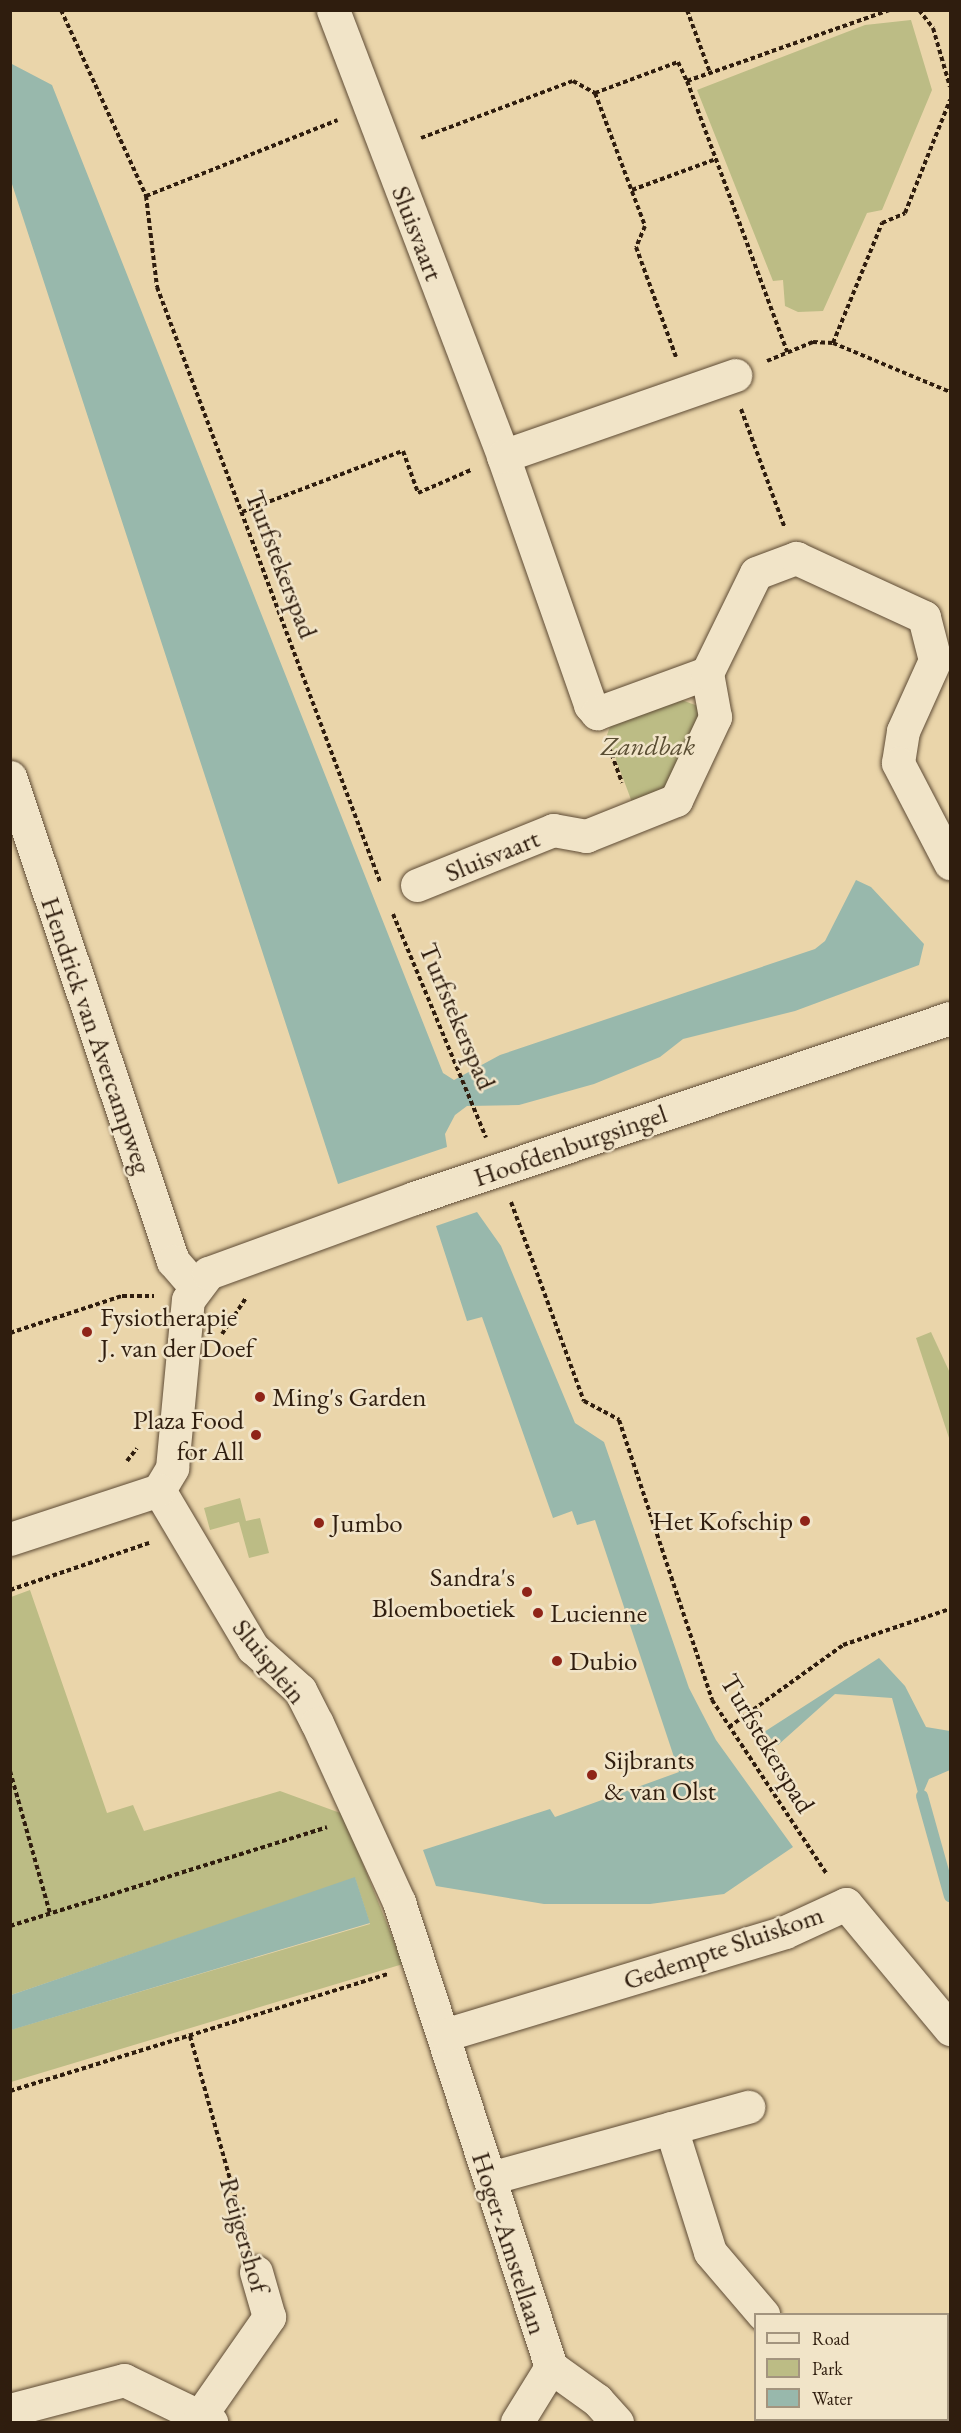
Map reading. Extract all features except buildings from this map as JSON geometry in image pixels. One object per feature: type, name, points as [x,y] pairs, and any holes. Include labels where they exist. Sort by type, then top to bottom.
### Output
[{"type":"street","name":"Sluisvaart","points":[[333,10],[503,456],[590,705],[597,712]]},
{"type":"street","points":[[503,456],[732,376]]},
{"type":"street","points":[[597,712],[707,673],[756,573],[796,558],[924,617],[939,682],[903,732],[898,763],[951,863]]},
{"type":"street","name":"Sluisvaart","points":[[417,885],[553,830],[586,836],[676,800],[715,717],[707,673]]},
{"type":"street","name":"Hendrick van Avercampweg","points":[[10,777],[173,1261],[195,1286]]},
{"type":"street","name":"Hoofdenburgsingel","points":[[195,1286],[208,1273],[260,1252],[951,1018]]},
{"type":"street","points":[[10,1539],[159,1490],[172,1468],[188,1300],[195,1286]]},
{"type":"street","name":"Sluisplein","points":[[159,1490],[253,1648],[300,1690],[399,1902],[444,2035]]},
{"type":"street","name":"Gedempte Sluiskom","points":[[444,2035],[785,1932],[846,1904],[951,2029]]},
{"type":"street","name":"Hoger-Amstellaan","points":[[444,2035],[551,2367],[597,2400],[617,2422]]},
{"type":"street","points":[[490,2178],[748,2107]]},
{"type":"street","points":[[671,2128],[710,2252],[762,2313]]},
{"type":"street","name":"Reijgershof","points":[[10,2410],[124,2380],[205,2419],[269,2317],[256,2272]]},
{"type":"street","points":[[517,2422],[551,2367]]},
{"type":"path","name":"Turfstekerspad","points":[[61,10],[147,196],[157,286],[382,886]]},
{"type":"path","points":[[687,10],[710,73]]},
{"type":"path","points":[[687,81],[890,10]]},
{"type":"path","points":[[919,10],[933,28],[951,87]]},
{"type":"path","points":[[595,93],[678,62],[787,352]]},
{"type":"path","points":[[386,151],[573,81],[595,93],[645,226],[636,247],[688,390]]},
{"type":"path","points":[[833,343],[882,223],[904,213],[951,100]]},
{"type":"path","points":[[147,196],[370,108]]},
{"type":"path","points":[[632,190],[716,159]]},
{"type":"path","points":[[796,558],[732,376],[813,342],[833,343],[951,392]]},
{"type":"path","points":[[242,512],[403,451],[418,493],[503,456]]},
{"type":"path","points":[[597,712],[634,816]]},
{"type":"path","name":"Turfstekerspad","points":[[391,908],[458,1059],[482,1128]]},
{"type":"path","name":"Turfstekerspad","points":[[500,1170],[584,1401],[619,1420],[712,1700],[846,1904]]},
{"type":"path","points":[[10,1333],[122,1296],[159,1296]]},
{"type":"path","points":[[729,1727],[843,1646],[951,1610]]},
{"type":"path","points":[[10,1771],[50,1913]]},
{"type":"path","points":[[10,1926],[359,1817]]},
{"type":"path","points":[[10,2091],[419,1964]]},
{"type":"path","name":"Reijgershof","points":[[190,2036],[256,2272]]},
{"type":"green space","points":[[911,20],[932,90],[882,210],[867,213],[823,311],[798,312],[785,306],[783,280],[773,281],[697,90],[865,25]]},
{"type":"green space","name":"Zandbak","points":[[676,698],[698,706],[700,719],[665,791],[633,805],[607,735],[611,724]]},
{"type":"green space","points":[[931,1332],[950,1373],[950,1441],[916,1338]]},
{"type":"green space","points":[[240,1498],[246,1521],[260,1518],[269,1553],[249,1558],[239,1522],[210,1530],[204,1508]]},
{"type":"green space","points":[[30,1590],[107,1813],[133,1805],[144,1831],[280,1791],[343,1814],[403,1964],[11,2082],[10,2030],[370,1924],[355,1878],[11,1995],[11,1597]]},
{"type":"water","points":[[10,63],[52,85],[443,1073],[454,1080],[500,1055],[815,949],[825,941],[856,880],[871,887],[924,944],[919,965],[795,1011],[683,1039],[660,1057],[594,1084],[519,1105],[467,1106],[455,1115],[445,1134],[447,1147],[338,1184],[11,181]]},
{"type":"water","points":[[477,1212],[501,1246],[575,1423],[604,1442],[689,1688],[716,1740],[793,1847],[724,1894],[650,1904],[544,1904],[436,1886],[423,1850],[550,1809],[555,1817],[679,1772],[595,1520],[577,1525],[572,1511],[553,1518],[482,1317],[467,1321],[436,1226]]},
{"type":"water","points":[[879,1658],[905,1686],[926,1727],[950,1731],[950,1770],[929,1779],[920,1800],[892,1698],[835,1694],[778,1745],[764,1732]]},
{"type":"water","points":[[355,1877],[370,1923],[11,2030],[11,1995]]},
{"type":"waterway","points":[[922,1796],[950,1896]]},
{"type":"place","name":"Fysiotherapie J. van der Doef","points":[[87,1332]]},
{"type":"place","name":"Ming's Garden","points":[[260,1397]]},
{"type":"place","name":"Plaza Food for All","points":[[256,1435]]},
{"type":"place","name":"Het Kofschip","points":[[805,1521]]},
{"type":"place","name":"Jumbo","points":[[319,1523]]},
{"type":"place","name":"Sandra's Bloemboetiek","points":[[527,1592]]},
{"type":"place","name":"Lucienne","points":[[538,1613]]},
{"type":"place","name":"Dubio","points":[[557,1661]]},
{"type":"place","name":"Sijbrants & van Olst","points":[[592,1775]]}]
